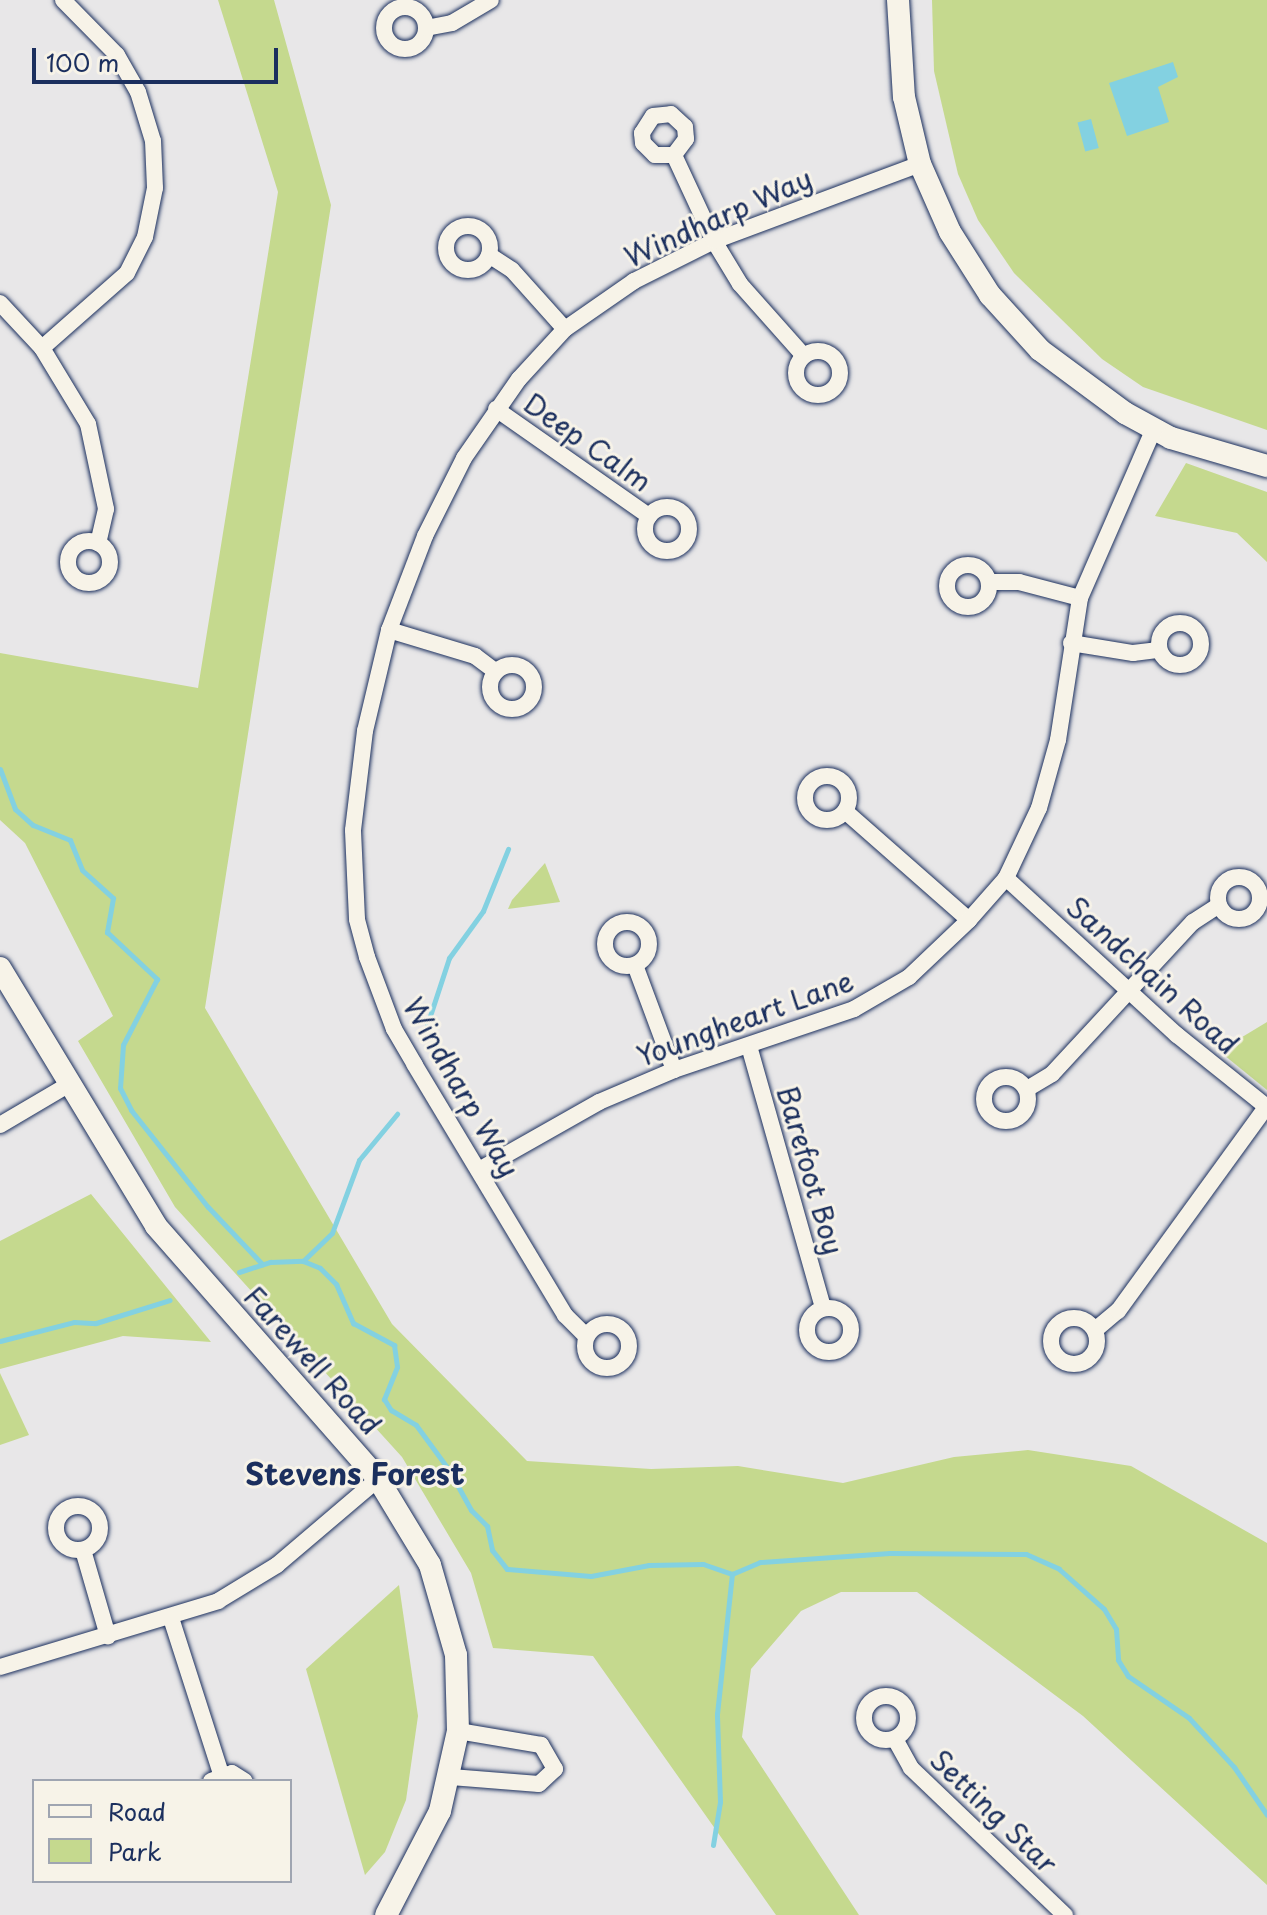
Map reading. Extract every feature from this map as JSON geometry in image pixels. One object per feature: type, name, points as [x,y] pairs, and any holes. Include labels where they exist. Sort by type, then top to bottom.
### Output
[{"type":"street","points":[[42,348],[127,273],[145,237],[155,188],[153,141],[138,92],[117,55],[63,0]]},
{"type":"street","points":[[426,28],[452,23],[491,0]]},
{"type":"street","points":[[898,0],[904,97],[920,164],[967,263],[1012,321],[1066,371],[1154,429],[1209,452],[1267,466]]},
{"type":"street","points":[[674,155],[714,241],[740,284],[804,356]]},
{"type":"street","name":"Windharp Way","points":[[586,1336],[565,1315],[394,1029],[357,919],[353,830],[357,783],[389,630],[437,510],[496,409],[565,329],[634,281],[714,241],[920,164]]},
{"type":"street","points":[[489,255],[512,270],[565,329]]},
{"type":"street","points":[[0,303],[42,348],[81,410],[96,449],[106,509],[98,543]]},
{"type":"street","name":"Deep Calm","points":[[496,409],[649,516]]},
{"type":"street","name":"Youngheart Lane","points":[[479,1170],[599,1102],[674,1070],[825,1022],[882,994],[935,956],[969,920],[1006,878],[1049,775],[1080,598],[1154,429]]},
{"type":"street","points":[[989,582],[1019,582],[1080,598]]},
{"type":"street","points":[[389,630],[475,656],[496,672]]},
{"type":"street","points":[[1071,643],[1133,653],[1159,650]]},
{"type":"street","points":[[845,811],[969,920]]},
{"type":"street","name":"Sandchain Road","points":[[1006,878],[1129,990],[1266,1107]]},
{"type":"street","points":[[1027,1089],[1052,1074],[1193,922],[1219,905]]},
{"type":"street","points":[[635,965],[674,1070]]},
{"type":"street","name":"Farewell Road","points":[[0,968],[156,1226],[378,1479],[416,1535],[441,1595],[456,1655],[458,1731],[451,1777],[420,1854],[386,1915]]},
{"type":"street","name":"Barefoot Boy","points":[[749,1046],[823,1308]]},
{"type":"street","points":[[0,1125],[68,1085]]},
{"type":"street","points":[[1095,1330],[1118,1311],[1266,1107]]},
{"type":"street","points":[[0,1667],[171,1618],[218,1601],[271,1569],[378,1479]]},
{"type":"street","points":[[83,1550],[108,1636]]},
{"type":"street","points":[[171,1618],[216,1778]]},
{"type":"street","points":[[451,1777],[539,1784],[555,1769],[541,1745],[458,1731]]},
{"type":"street","name":"Setting Star","points":[[895,1739],[911,1768],[1065,1915]]},
{"type":"green space","points":[[218,0],[274,0],[331,205],[205,1008],[392,1324],[527,1461],[651,1469],[738,1466],[843,1483],[954,1457],[1028,1450],[1131,1466],[1267,1543],[1267,1885],[1083,1716],[917,1592],[841,1592],[801,1611],[751,1669],[742,1737],[859,1915],[776,1915],[593,1656],[493,1648],[471,1573],[402,1457],[175,1207],[78,1041],[113,1016],[25,843],[0,820],[0,653],[198,688],[278,192]]},
{"type":"green space","points":[[932,0],[1267,0],[1267,430],[1143,387],[1102,359],[1014,273],[978,220],[958,174],[934,71]]},
{"type":"green space","points":[[1186,463],[1267,492],[1267,562],[1237,533],[1155,516]]},
{"type":"green space","points":[[545,863],[560,902],[508,909],[512,900]]},
{"type":"green space","points":[[1267,1022],[1267,1090],[1219,1051]]},
{"type":"green space","points":[[91,1194],[211,1342],[123,1336],[0,1369],[0,1241]]},
{"type":"green space","points":[[0,1373],[29,1435],[0,1445]]},
{"type":"green space","points":[[399,1585],[418,1716],[406,1800],[385,1852],[365,1875],[306,1669]]},
{"type":"water","points":[[1173,62],[1178,77],[1158,87],[1169,122],[1127,136],[1109,83]]},
{"type":"water","points":[[1091,119],[1099,148],[1085,152],[1077,123]]},
{"type":"waterway","points":[[0,769],[15,809],[33,825],[70,840],[82,870],[113,898],[107,932],[157,979],[123,1045],[120,1088],[131,1110],[208,1207],[262,1264]]},
{"type":"waterway","points":[[427,1025],[449,958],[483,911],[508,849]]},
{"type":"waterway","points":[[303,1261],[332,1233],[359,1160],[397,1114]]},
{"type":"waterway","points":[[239,1272],[270,1262],[303,1261],[320,1268],[336,1284],[353,1323],[394,1345],[397,1367],[384,1399],[391,1410],[416,1425],[449,1470],[471,1510],[487,1526],[492,1550],[507,1569],[591,1576],[649,1565],[703,1564],[732,1574],[760,1562],[890,1553],[1026,1554],[1059,1569],[1104,1609],[1116,1629],[1118,1660],[1128,1676],[1189,1718],[1234,1767],[1267,1815]]},
{"type":"waterway","points":[[0,1341],[74,1322],[96,1323],[170,1300]]},
{"type":"waterway","points":[[713,1845],[720,1802],[717,1714],[732,1574]]},
{"type":"district","name":"Stevens Forest","points":[[355,1473]]}]
